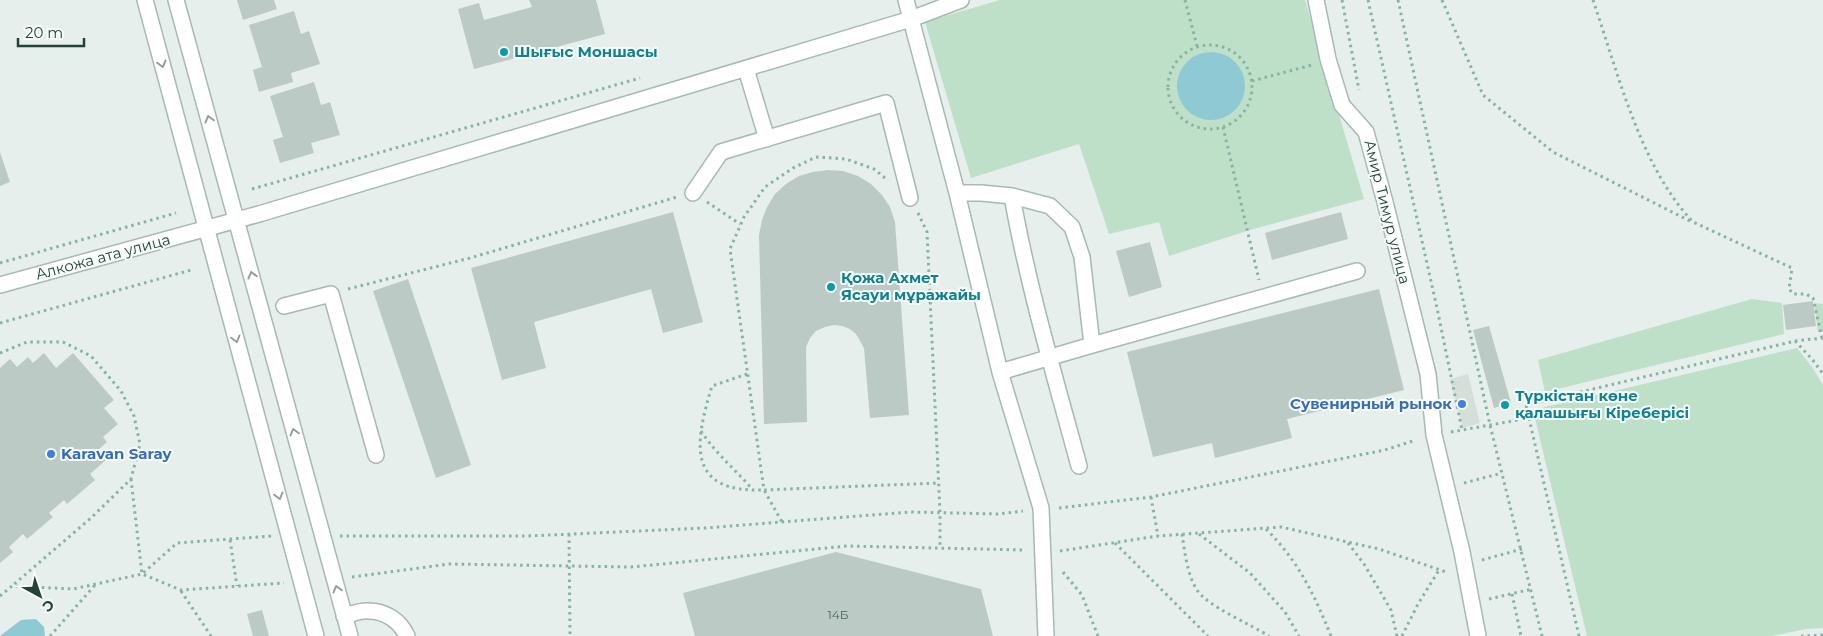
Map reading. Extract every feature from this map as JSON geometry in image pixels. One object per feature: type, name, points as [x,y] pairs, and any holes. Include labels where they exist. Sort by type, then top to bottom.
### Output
[{"type":"street","points":[[145,0],[316,636]]},
{"type":"street","points":[[176,0],[350,636]]},
{"type":"street","points":[[906,0],[957,193],[1000,372],[1041,508],[1046,636]]},
{"type":"street","points":[[911,20],[961,0]]},
{"type":"street","name":"Амир Тимур улица","points":[[1316,0],[1328,59],[1342,106],[1366,132],[1428,374],[1434,435],[1466,571],[1478,636]]},
{"type":"street","name":"Алкожа ата улица","points":[[0,285],[206,229],[911,20]]},
{"type":"street","points":[[746,69],[767,139]]},
{"type":"street","points":[[693,193],[721,152],[886,103],[910,198]]},
{"type":"street","points":[[957,193],[1012,196],[1050,206],[1072,227],[1082,257],[1092,345]]},
{"type":"street","points":[[1012,196],[1018,228],[1078,466]]},
{"type":"street","points":[[1000,372],[1357,272]]},
{"type":"street","points":[[284,306],[331,294],[376,455]]},
{"type":"street","points":[[344,616],[368,610],[380,613],[394,619],[402,626],[407,636]]},
{"type":"path","points":[[1186,0],[1197,46]]},
{"type":"path","points":[[1342,0],[1360,94]]},
{"type":"path","points":[[1368,0],[1437,308],[1462,430]]},
{"type":"path","points":[[1398,0],[1490,425],[1532,589],[1542,636]]},
{"type":"path","points":[[1442,0],[1483,95],[1554,152],[1694,222],[1792,268],[1789,289],[1793,294],[1806,294],[1813,298],[1822,338],[1795,341],[1526,406],[1579,636]]},
{"type":"path","points":[[1593,0],[1640,137],[1663,181],[1684,213],[1694,222]]},
{"type":"path","points":[[1212,44],[1226,47],[1238,55],[1248,66],[1252,80],[1252,95],[1246,109],[1236,120],[1223,127],[1210,129],[1196,127],[1184,121],[1175,112],[1169,100],[1167,86],[1169,73],[1175,61],[1185,52],[1197,46],[1212,44]]},
{"type":"path","points":[[1252,80],[1328,59]]},
{"type":"path","points":[[252,189],[643,78]]},
{"type":"path","points":[[1223,127],[1263,298]]},
{"type":"path","points":[[782,522],[764,490],[730,249],[740,224],[765,187],[792,168],[816,157],[846,159],[874,169],[910,198],[927,232],[939,483],[940,548]]},
{"type":"path","points":[[331,294],[470,258],[693,193],[740,224]]},
{"type":"path","points":[[0,263],[176,213]]},
{"type":"path","points":[[0,323],[191,270]]},
{"type":"path","points":[[1795,341],[1823,374]]},
{"type":"path","points":[[0,353],[27,342],[63,342],[91,356],[121,391],[134,416],[140,444],[131,479],[142,574]]},
{"type":"path","points":[[747,374],[712,386],[702,419],[700,455],[707,472],[724,486],[753,491],[939,483]]},
{"type":"path","points":[[323,536],[528,536],[705,528],[911,512],[998,514],[1151,497],[1385,450],[1434,435],[1529,418]]},
{"type":"path","points":[[702,432],[724,461],[739,474],[753,491]]},
{"type":"path","points":[[1447,488],[1502,473]]},
{"type":"path","points":[[0,596],[92,517],[131,479]]},
{"type":"path","points":[[1151,497],[1158,536]]},
{"type":"path","points":[[334,579],[449,564],[631,567],[847,546],[1059,551],[1158,536],[1280,527],[1379,548],[1439,570],[1466,571],[1522,549]]},
{"type":"path","points":[[1266,529],[1290,555],[1310,586],[1331,636]]},
{"type":"path","points":[[1199,533],[1250,573],[1285,612],[1298,636]]},
{"type":"path","points":[[569,534],[570,636]]},
{"type":"path","points":[[1182,534],[1186,564],[1198,592],[1220,609],[1269,636]]},
{"type":"path","points":[[12,586],[73,589],[142,574],[177,543],[264,536],[290,536]]},
{"type":"path","points":[[230,540],[237,586]]},
{"type":"path","points":[[1347,542],[1364,564],[1391,610],[1397,636]]},
{"type":"path","points":[[1115,543],[1208,636]]},
{"type":"path","points":[[1060,568],[1082,596],[1098,636]]},
{"type":"path","points":[[1402,636],[1418,604],[1439,570]]},
{"type":"path","points":[[142,574],[181,590],[302,582]]},
{"type":"path","points":[[50,636],[96,584]]},
{"type":"path","points":[[1472,605],[1532,589]]},
{"type":"path","points":[[181,590],[211,636]]},
{"type":"path","points":[[1512,594],[1521,636]]},
{"type":"path","points":[[1801,636],[1823,635]]},
{"type":"shaded area","points":[[1468,374],[1480,423],[1463,428],[1450,379]]},
{"type":"green space","points":[[1000,0],[1305,0],[1364,199],[1250,230],[1169,256],[1159,222],[1109,234],[1079,144],[971,178],[925,22]]},
{"type":"green space","points":[[1752,299],[1782,303],[1784,334],[1545,392],[1538,360]]},
{"type":"green space","points":[[1814,303],[1823,304],[1823,332],[1818,332]]},
{"type":"green space","points":[[1797,348],[1823,385],[1823,628],[1806,629],[1772,636],[1587,636],[1533,410]]},
{"type":"water","points":[[1218,52],[1230,58],[1239,67],[1245,79],[1243,99],[1235,110],[1218,120],[1204,120],[1187,110],[1179,99],[1177,79],[1187,62],[1198,54]]},
{"type":"water","points":[[36,619],[44,627],[45,636],[0,636],[21,620]]},
{"type":"building","points":[[237,0],[274,0],[277,9],[243,20]]},
{"type":"building","name":"Шығыс Моншасы","points":[[529,0],[596,0],[605,34],[474,69],[458,9],[479,3],[484,20],[532,7]]},
{"type":"building","points":[[294,11],[301,34],[309,31],[320,64],[291,73],[293,82],[259,92],[253,70],[262,67],[249,25]]},
{"type":"building","points":[[314,82],[321,105],[330,102],[340,135],[311,143],[314,153],[280,163],[273,140],[283,137],[270,96]]},
{"type":"building","points":[[0,152],[10,182],[0,186]]},
{"type":"building","name":"Қожа Ахмет Ясауи мұражайы","points":[[828,170],[843,171],[858,176],[871,184],[890,207],[895,222],[909,415],[870,418],[864,348],[856,334],[850,329],[834,325],[816,331],[806,347],[807,422],[764,424],[759,235],[762,220],[775,194],[786,184],[799,176]]},
{"type":"building","points":[[673,212],[703,322],[663,333],[651,289],[534,322],[546,368],[502,380],[471,268]]},
{"type":"building","points":[[1341,212],[1348,239],[1272,260],[1265,233]]},
{"type":"building","points":[[1150,242],[1162,287],[1129,297],[1116,251]]},
{"type":"building","points":[[408,279],[471,465],[436,478],[373,291]]},
{"type":"building","points":[[1379,289],[1404,390],[1287,419],[1292,438],[1215,458],[1212,443],[1153,457],[1127,352]]},
{"type":"building","points":[[1813,301],[1816,326],[1786,330],[1783,305]]},
{"type":"building","points":[[1489,326],[1511,403],[1494,408],[1473,330]]},
{"type":"building","name":"Karavan Saray","points":[[44,353],[56,368],[73,353],[114,400],[104,408],[118,424],[103,437],[107,442],[99,449],[107,459],[90,474],[95,480],[67,504],[64,500],[49,513],[53,517],[27,539],[23,534],[9,547],[13,552],[0,563],[0,368],[10,359],[17,367],[28,357],[33,363]]},
{"type":"building","points":[[836,552],[981,589],[993,636],[695,636],[683,593]]},
{"type":"building","points":[[262,610],[269,636],[253,636],[247,614]]},
{"type":"place","name":"Шығыс Моншасы","points":[[504,52]]},
{"type":"place","name":"Қожа Ахмет Ясауи мұражайы","points":[[831,287]]},
{"type":"place","name":"Сувенирный рынок","points":[[1462,404]]},
{"type":"place","name":"Түркістан көне қалашығы Кіреберісі","points":[[1505,405]]},
{"type":"place","name":"Karavan Saray","points":[[51,454]]}]
